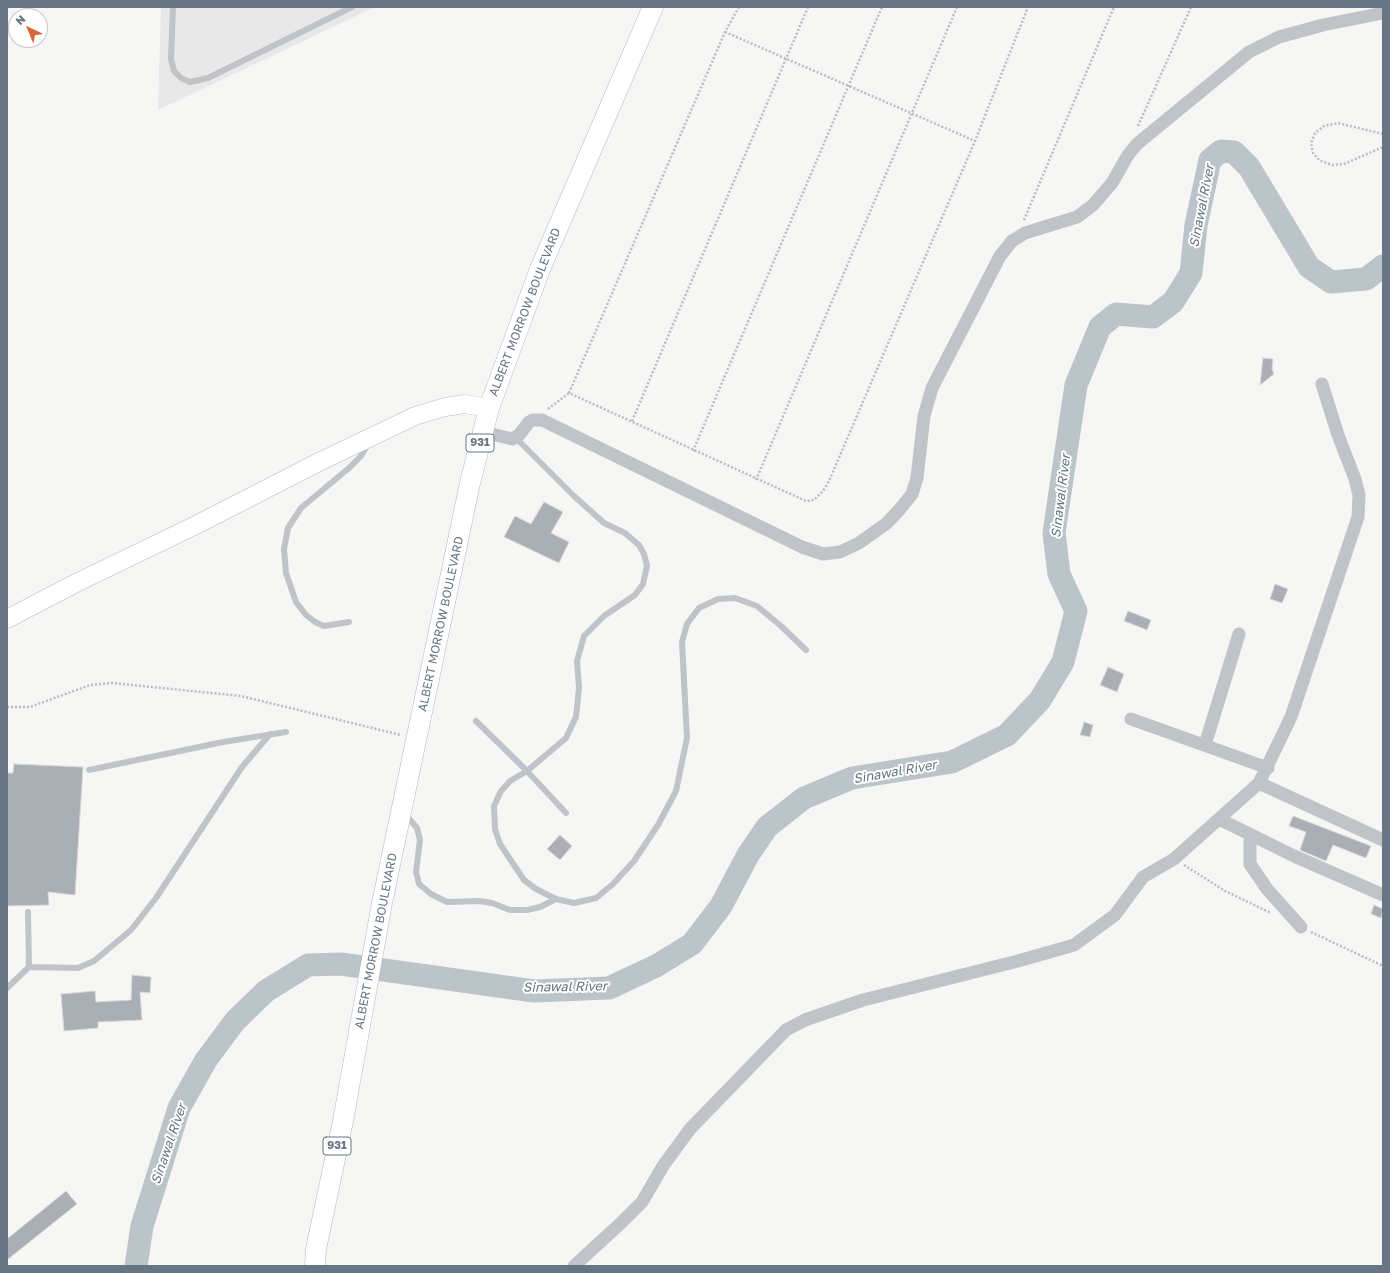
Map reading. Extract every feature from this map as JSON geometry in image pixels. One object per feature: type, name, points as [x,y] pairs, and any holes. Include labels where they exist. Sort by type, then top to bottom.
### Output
[{"type":"main road","name":"ALBERT MORROW BOULEVARD","points":[[315,1266],[316,1249],[360,1026],[382,903],[489,408],[540,269],[653,7]]},
{"type":"street","points":[[483,432],[508,438],[516,438],[529,422],[538,419],[802,547],[823,554],[840,552],[859,543],[886,523],[912,494],[919,462],[924,416],[932,388],[1000,256],[1012,241],[1025,233],[1077,217],[1093,205],[1112,183],[1128,154],[1137,144],[1249,52],[1279,37],[1323,24],[1383,13]]},
{"type":"street","points":[[574,1266],[622,1223],[642,1202],[663,1166],[690,1129],[786,1030],[805,1020],[863,1000],[1018,961],[1074,945],[1115,915],[1143,877],[1174,859],[1259,783],[1268,768],[1291,717],[1358,517],[1358,495],[1355,479],[1338,435],[1322,384]]},
{"type":"street","points":[[7,619],[76,582],[196,525],[319,462],[415,416],[445,407],[465,404],[489,408]]},
{"type":"street","points":[[1206,746],[1239,634]]},
{"type":"street","points":[[1131,719],[1268,768]]},
{"type":"street","points":[[1259,783],[1383,840]]},
{"type":"street","points":[[1219,819],[1294,856],[1383,895]]},
{"type":"street","points":[[1250,835],[1250,864],[1267,889],[1301,927]]},
{"type":"lane","points":[[173,7],[171,59],[174,71],[181,78],[190,82],[208,78],[352,7]]},
{"type":"lane","points":[[349,622],[324,626],[315,622],[306,615],[296,602],[286,573],[284,549],[288,528],[301,508],[349,468],[361,456],[370,438]]},
{"type":"lane","points":[[516,438],[604,523],[625,534],[639,544],[644,554],[647,566],[643,584],[635,596],[604,616],[584,636],[577,661],[578,688],[576,717],[566,738],[527,771],[510,781],[501,791],[494,806],[495,829],[500,844],[524,880],[536,889],[556,899],[574,902],[596,898],[613,884],[638,855],[658,825],[676,791],[687,738],[682,642],[686,624],[700,608],[718,599],[735,598],[757,606],[806,650]]},
{"type":"lane","points":[[476,721],[527,771],[566,813]]},
{"type":"lane","points":[[89,770],[223,742],[286,732]]},
{"type":"lane","points":[[7,988],[29,967],[78,968],[94,961],[131,930],[156,898],[242,767],[270,734]]},
{"type":"lane","points":[[402,811],[417,828],[420,840],[416,872],[419,884],[431,894],[447,902],[479,901],[492,903],[510,910],[527,910],[540,907],[556,899]]},
{"type":"lane","points":[[28,912],[29,967]]},
{"type":"path","points":[[538,419],[557,401],[569,393],[725,32],[739,7]]},
{"type":"path","points":[[632,422],[808,7]]},
{"type":"path","points":[[693,451],[882,7]]},
{"type":"path","points":[[756,480],[957,7]]},
{"type":"path","points":[[569,393],[756,480],[806,501],[814,500],[823,491],[975,141],[1028,7]]},
{"type":"path","points":[[1012,241],[1029,208],[1114,7]]},
{"type":"path","points":[[1136,130],[1191,7]]},
{"type":"path","points":[[725,32],[975,141]]},
{"type":"path","points":[[1383,134],[1338,124],[1324,126],[1315,133],[1311,143],[1313,153],[1319,160],[1332,165],[1344,164],[1383,147]]},
{"type":"path","points":[[7,707],[30,707],[90,685],[112,683],[137,684],[241,696],[417,739]]},
{"type":"shaded area","points":[[161,7],[375,7],[158,110]]},
{"type":"building","points":[[1263,358],[1273,359],[1272,369],[1274,374],[1260,385]]},
{"type":"building","points":[[544,502],[563,512],[551,533],[569,542],[559,563],[504,537],[515,516],[531,524]]},
{"type":"building","points":[[1275,584],[1288,589],[1282,603],[1270,599]]},
{"type":"building","points":[[1128,611],[1151,620],[1147,630],[1124,621]]},
{"type":"building","points":[[1108,667],[1124,674],[1117,692],[1100,685]]},
{"type":"building","points":[[1084,722],[1093,725],[1090,737],[1080,735]]},
{"type":"building","points":[[14,764],[83,767],[75,895],[48,892],[49,905],[7,906],[7,773],[13,773]]},
{"type":"building","points":[[1293,816],[1371,846],[1366,858],[1333,845],[1326,861],[1300,850],[1306,832],[1289,826]]},
{"type":"building","points":[[560,835],[572,846],[560,860],[547,849]]},
{"type":"building","points":[[1374,905],[1383,909],[1381,918],[1371,914]]},
{"type":"building","points":[[132,975],[151,977],[150,993],[140,992],[142,1020],[98,1022],[98,1028],[64,1031],[61,994],[95,991],[96,1002],[131,1000]]},
{"type":"building","points":[[66,1191],[77,1204],[7,1260],[7,1239]]},
{"type":"waterway","name":"Sinawal River","points":[[136,1266],[142,1226],[179,1108],[206,1060],[235,1021],[266,991],[308,965],[341,964],[534,991],[609,988],[656,966],[692,944],[721,906],[748,855],[767,827],[804,798],[852,778],[952,762],[1007,735],[1040,700],[1063,662],[1076,611],[1059,574],[1054,533],[1076,385],[1100,327],[1116,314],[1153,317],[1173,302],[1191,273],[1196,225],[1210,160],[1221,151],[1234,152],[1249,167],[1309,267],[1331,282],[1366,279],[1383,266]]}]
